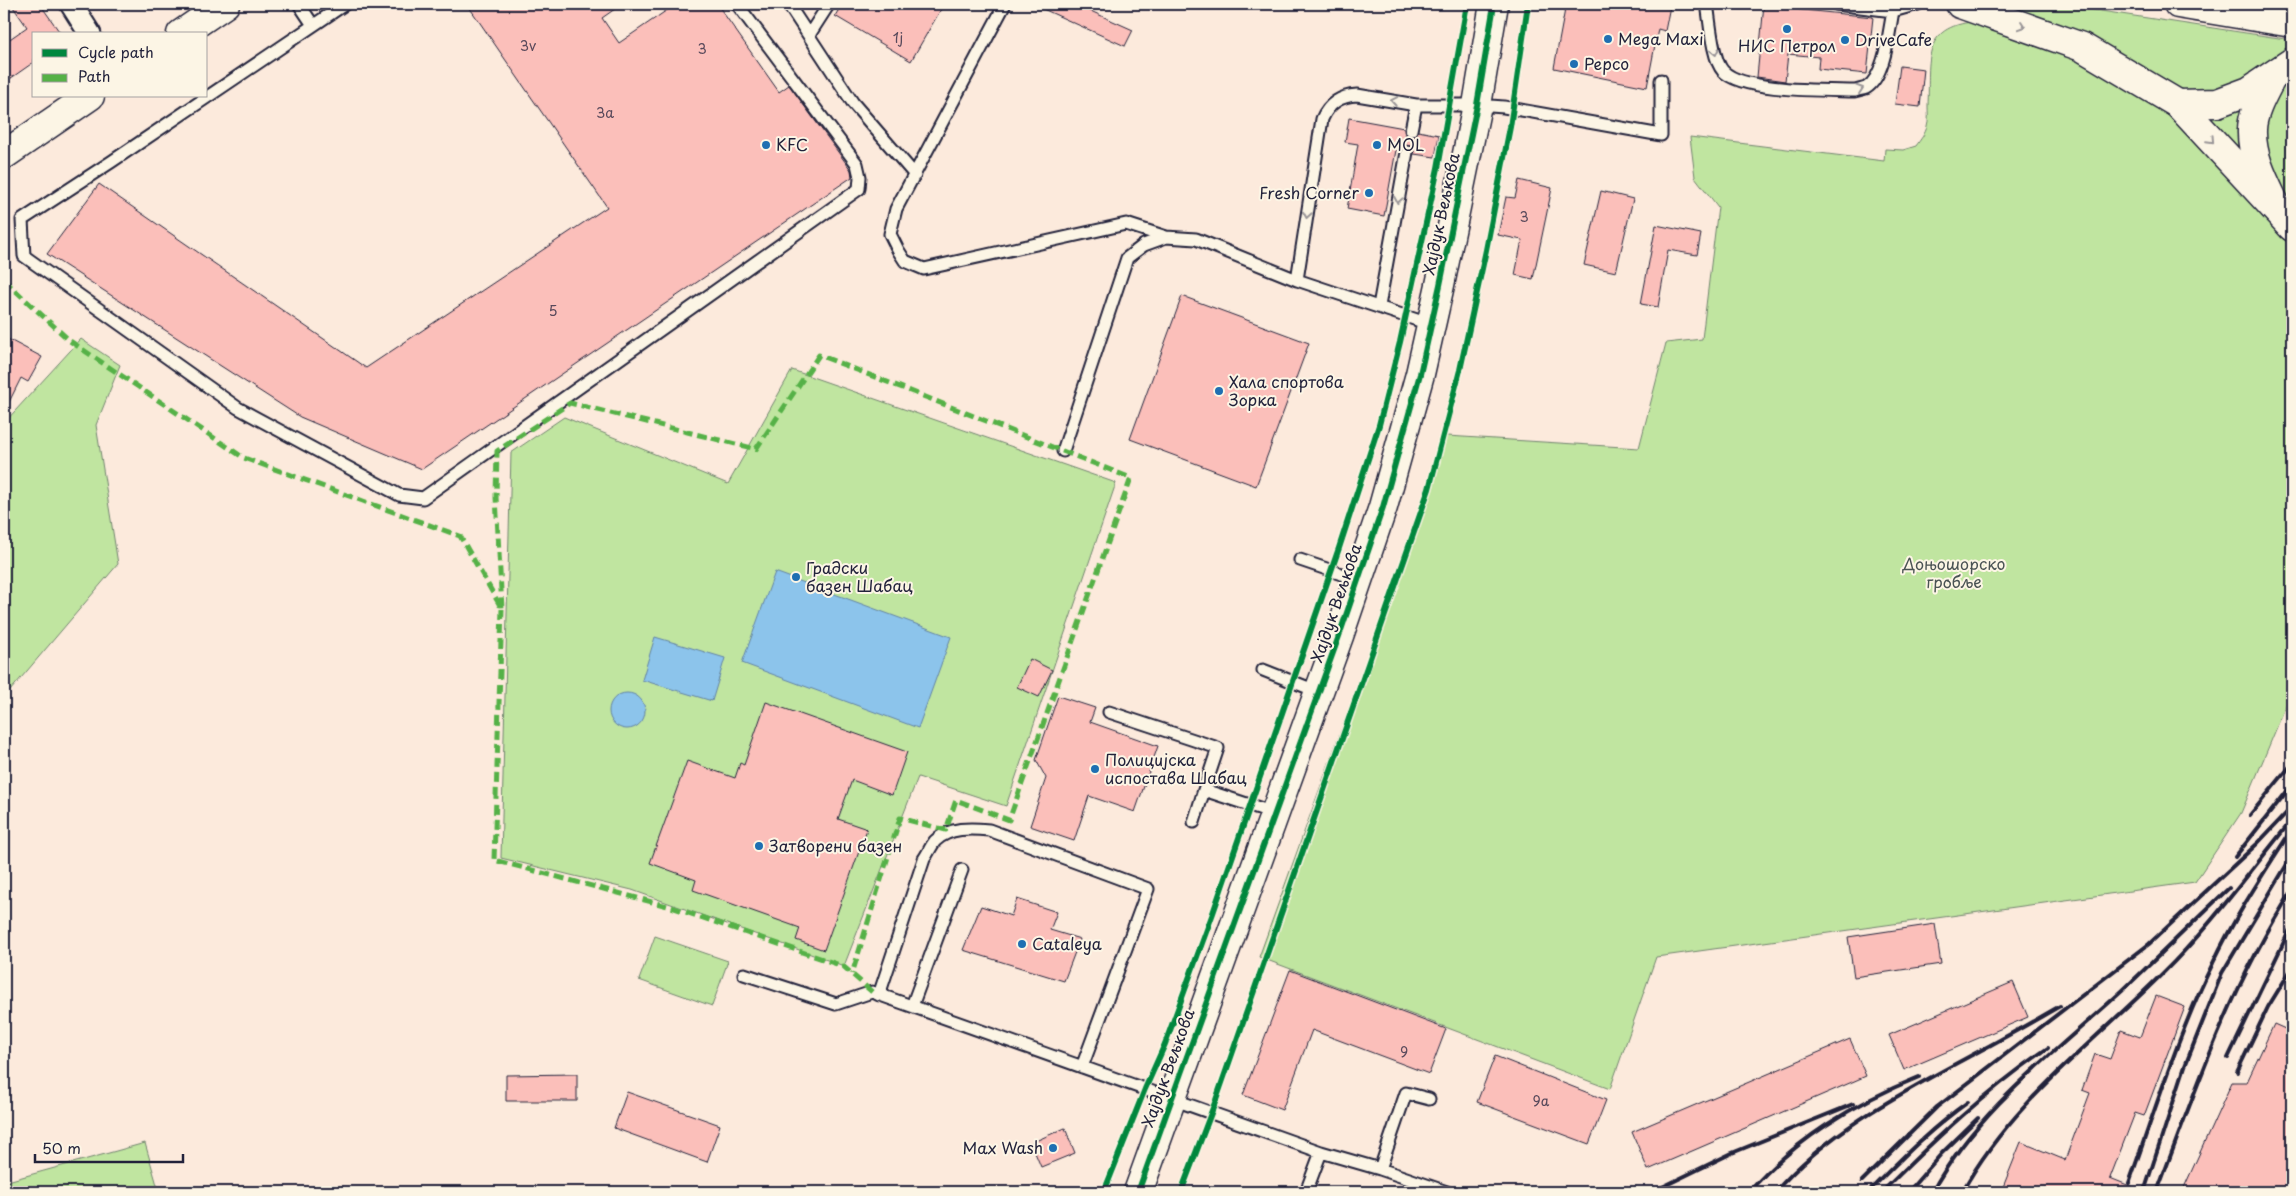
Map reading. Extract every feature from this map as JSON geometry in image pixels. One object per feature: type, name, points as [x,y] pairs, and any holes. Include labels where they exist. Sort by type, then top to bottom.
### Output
[{"type":"main road","points":[[185,32],[225,4]]},
{"type":"main road","points":[[1960,4],[2082,46],[2178,104],[2286,219]]},
{"type":"main road","points":[[2178,4],[2292,23]]},
{"type":"main road","name":"Хајдук Вељкова","points":[[1138,1192],[1359,580],[1405,432],[1432,324],[1477,105],[1492,6]]},
{"type":"main road","points":[[2178,104],[2217,103],[2249,91],[2282,68]]},
{"type":"main road","points":[[2282,68],[2261,99],[2252,129],[2256,164],[2286,219]]},
{"type":"main road","points":[[4,155],[87,98]]},
{"type":"street","points":[[71,4],[89,32]]},
{"type":"lane","points":[[299,4],[313,25]]},
{"type":"lane","points":[[208,96],[345,4]]},
{"type":"lane","points":[[205,98],[22,220],[24,256],[238,408],[399,495],[423,498],[859,189],[860,177],[857,164],[737,4]]},
{"type":"lane","points":[[788,4],[853,103],[915,175]]},
{"type":"lane","points":[[809,36],[829,4]]},
{"type":"lane","points":[[1005,4],[896,209],[890,234],[905,261],[924,269],[1126,224],[1166,237],[1196,240],[1297,280],[1432,324]]},
{"type":"lane","points":[[1707,4],[1716,57],[1722,71],[1748,84],[1855,91],[1867,88],[1876,78],[1882,65],[1893,11]]},
{"type":"lane","points":[[1836,4],[1893,11],[1918,4]]},
{"type":"lane","points":[[1297,280],[1322,119],[1326,109],[1340,99],[1358,95],[1416,105],[1504,107],[1661,135],[1661,80]]},
{"type":"lane","points":[[1411,130],[1416,105]]},
{"type":"lane","points":[[1379,306],[1407,152]]},
{"type":"lane","points":[[1063,451],[1127,258],[1144,245],[1166,237]]},
{"type":"lane","points":[[1300,560],[1359,580]]},
{"type":"lane","points":[[1262,670],[1318,692]]},
{"type":"lane","points":[[1108,712],[1218,748],[1194,822]]},
{"type":"lane","points":[[1204,790],[1274,814]]},
{"type":"lane","points":[[879,995],[924,859],[936,840],[956,830],[968,828],[989,830],[1148,889],[1082,1066]]},
{"type":"lane","points":[[912,1006],[962,870]]},
{"type":"lane","points":[[744,974],[836,1004],[872,992],[1321,1152],[1380,1169],[1446,1192]]},
{"type":"lane","points":[[1380,1169],[1406,1093],[1429,1099]]},
{"type":"lane","points":[[1306,1192],[1321,1152]]},
{"type":"green space","points":[[1985,4],[2055,4],[2292,40],[2292,47],[2271,61],[2245,83],[2189,97]]},
{"type":"green space","name":"Доњошорско гробље","points":[[1981,21],[2073,53],[2158,107],[2191,133],[2292,248],[2292,691],[2241,813],[2195,882],[1656,957],[1610,1089],[1259,957],[1447,436],[1639,448],[1666,343],[1702,339],[1718,207],[1695,177],[1690,137],[1884,161],[1885,149],[1903,150],[1916,146],[1923,136],[1928,124],[1930,59],[1932,47],[1938,37],[1947,29],[1961,24]]},
{"type":"green space","points":[[2292,75],[2292,211],[2266,163],[2262,120],[2268,101]]},
{"type":"green space","points":[[2249,105],[2246,162],[2201,117]]},
{"type":"green space","points":[[81,339],[120,365],[96,425],[118,564],[4,698],[4,423]]},
{"type":"green space","name":"Градски базен Шабац","points":[[792,370],[1116,483],[1006,806],[918,777],[844,966],[632,890],[501,858],[511,453],[564,417],[728,484]]},
{"type":"green space","points":[[655,936],[728,961],[712,1006],[639,980]]},
{"type":"green space","points":[[145,1143],[159,1192],[4,1192],[4,1182]]},
{"type":"water","points":[[775,572],[951,637],[918,728],[742,663]]},
{"type":"water","points":[[655,637],[725,658],[712,701],[642,680]]},
{"type":"water","points":[[627,693],[634,694],[640,698],[644,704],[644,718],[640,724],[634,728],[627,729],[620,728],[614,724],[610,718],[609,711],[610,704],[614,698],[620,694]]},
{"type":"building","points":[[11,4],[40,4],[60,32],[32,32],[32,63],[4,83],[4,43],[27,27]]},
{"type":"building","points":[[467,4],[622,4],[602,18],[619,43],[676,4],[717,4],[779,92],[789,85],[851,170],[852,177],[422,469],[300,417],[47,254],[99,184],[366,368],[607,207]]},
{"type":"building","points":[[842,4],[944,4],[911,61],[835,16]]},
{"type":"building","points":[[1032,4],[1075,4],[1133,30],[1125,46]]},
{"type":"building","name":"Mega Maxi","points":[[1566,4],[1656,4],[1670,6],[1665,31],[1658,29],[1647,87],[1554,68]]},
{"type":"building","points":[[1764,4],[1793,4],[1793,9],[1873,17],[1867,74],[1818,69],[1819,57],[1788,54],[1785,81],[1757,77]]},
{"type":"building","points":[[1900,66],[1924,69],[1920,107],[1895,104]]},
{"type":"building","points":[[1349,118],[1404,128],[1406,135],[1410,137],[1416,135],[1418,131],[1439,135],[1435,157],[1414,154],[1412,147],[1408,145],[1402,147],[1400,151],[1396,150],[1384,216],[1347,209],[1358,144],[1345,142]]},
{"type":"building","points":[[1519,180],[1552,188],[1533,279],[1515,275],[1522,240],[1498,235],[1506,197],[1515,198]]},
{"type":"building","points":[[1601,191],[1633,199],[1616,272],[1584,265]]},
{"type":"building","points":[[1656,225],[1701,234],[1697,255],[1668,250],[1658,307],[1641,304]]},
{"type":"building","name":"Хала спортова Зорка","points":[[1182,296],[1309,343],[1256,486],[1130,439]]},
{"type":"building","points":[[4,337],[42,357],[28,382],[21,378],[4,412]]},
{"type":"building","points":[[1030,659],[1052,670],[1039,697],[1017,687]]},
{"type":"building","name":"Полицијска испостава Шабац","points":[[1058,696],[1095,708],[1090,722],[1158,746],[1135,812],[1089,796],[1074,841],[1030,826],[1046,778],[1036,760]]},
{"type":"building","name":"Затворени базен","points":[[766,702],[907,752],[892,795],[852,780],[838,819],[867,829],[824,950],[796,940],[800,928],[693,890],[696,880],[650,863],[687,761],[735,778],[740,763],[744,765]]},
{"type":"building","name":"Cataleya","points":[[1017,899],[1057,912],[1050,930],[1080,939],[1064,981],[963,950],[981,906],[1011,916]]},
{"type":"building","points":[[1935,924],[1941,964],[1854,977],[1848,937]]},
{"type":"building","points":[[1290,970],[1446,1029],[1429,1074],[1312,1030],[1282,1110],[1243,1095]]},
{"type":"building","points":[[2013,982],[2028,1017],[1904,1070],[1889,1035]]},
{"type":"building","points":[[2156,996],[2185,1007],[2144,1116],[2135,1113],[2110,1178],[2145,1192],[2001,1192],[2021,1142],[2065,1160],[2090,1093],[2082,1090],[2095,1054],[2110,1059],[2121,1030],[2140,1037]]},
{"type":"building","points":[[2274,1024],[2292,1032],[2292,1192],[2182,1192],[2232,1082],[2247,1082]]},
{"type":"building","points":[[1850,1039],[1866,1076],[1648,1170],[1632,1132]]},
{"type":"building","points":[[1495,1056],[1606,1100],[1589,1144],[1477,1102]]},
{"type":"building","points":[[577,1074],[577,1101],[506,1101],[506,1075]]},
{"type":"building","points":[[627,1092],[720,1125],[707,1162],[614,1128]]},
{"type":"building","name":"Max Wash","points":[[1065,1128],[1075,1153],[1041,1167],[1031,1143]]},
{"type":"railway","points":[[2250,815],[2292,764]]},
{"type":"railway","points":[[2235,857],[2292,785]]},
{"type":"railway","points":[[1862,1181],[1937,1107],[2149,944],[2258,843],[2292,807]]},
{"type":"railway","points":[[1962,1192],[1982,1160],[2028,1102],[2180,955],[2213,918],[2292,820]]},
{"type":"railway","points":[[2129,1183],[2178,1044],[2201,989],[2240,912],[2292,829]]},
{"type":"railway","points":[[2144,1192],[2185,1066],[2222,973],[2292,856]]},
{"type":"railway","points":[[1932,1192],[1950,1162],[1971,1135],[2018,1084],[2122,991],[2229,888]]},
{"type":"railway","points":[[2157,1192],[2201,1076],[2233,1000],[2271,926],[2292,891]]},
{"type":"railway","points":[[2228,1058],[2292,925]]},
{"type":"railway","points":[[2237,1072],[2268,1007],[2292,968]]},
{"type":"railway","points":[[1775,1192],[1818,1150],[1866,1115],[2060,1006]]},
{"type":"railway","points":[[1882,1192],[1962,1116],[2025,1064],[2048,1048]]},
{"type":"railway","points":[[1749,1192],[1785,1156],[1827,1125],[1872,1098],[1919,1077]]},
{"type":"railway","points":[[1868,1192],[1929,1133],[1968,1102]]},
{"type":"railway","points":[[1652,1192],[1732,1153],[1853,1104]]},
{"type":"railway","points":[[1908,1192],[1942,1153],[1978,1118]]},
{"type":"marked path","points":[[4,280],[70,341],[244,458],[460,536],[502,609],[496,497],[497,451],[570,403],[756,449],[819,355],[1131,478],[1009,820],[956,800],[946,830],[900,818],[852,974]]},
{"type":"marked path","points":[[502,609],[494,860],[671,907],[843,966],[872,992]]},
{"type":"cycle path","points":[[1104,1192],[1165,1044],[1213,913],[1339,548],[1379,425],[1400,342],[1438,168],[1467,4]]},
{"type":"cycle path","points":[[1181,1192],[1216,1100],[1429,489],[1460,370],[1486,250],[1510,127],[1528,4]]},
{"type":"cycle path","points":[[1138,1192],[1339,636],[1383,507],[1420,374],[1440,285],[1477,105],[1493,11]]},
{"type":"place","name":"НИС Петрол","points":[[1787,29]]},
{"type":"place","name":"Mega Maxi","points":[[1608,39]]},
{"type":"place","name":"DriveCafe","points":[[1845,40]]},
{"type":"place","name":"Pepco","points":[[1574,64]]},
{"type":"place","name":"KFC","points":[[766,145]]},
{"type":"place","name":"MOL","points":[[1377,145]]},
{"type":"place","name":"Fresh Corner","points":[[1369,193]]},
{"type":"place","name":"Хала спортова Зорка","points":[[1219,391]]},
{"type":"place","name":"Градски базен Шабац","points":[[796,577]]},
{"type":"place","name":"Полицијска испостава Шабац","points":[[1095,769]]},
{"type":"place","name":"Затворени базен","points":[[759,846]]},
{"type":"place","name":"Cataleya","points":[[1022,944]]},
{"type":"place","name":"Max Wash","points":[[1053,1148]]}]
